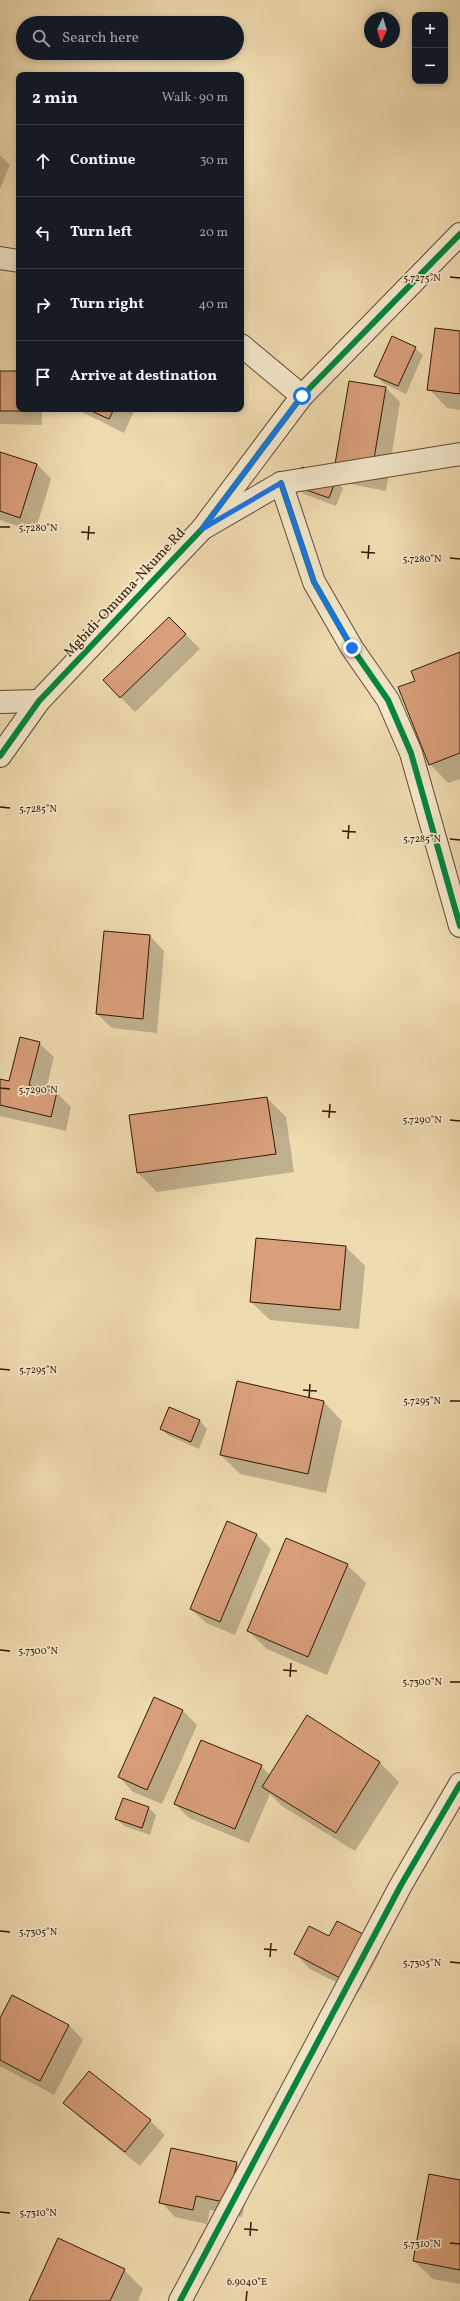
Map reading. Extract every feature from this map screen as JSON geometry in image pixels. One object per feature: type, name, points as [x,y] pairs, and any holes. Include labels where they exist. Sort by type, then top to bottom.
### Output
[{"type":"street","name":"Mgbidi-Omuma-Nkume Rd","points":[[0,756],[39,701],[202,529],[302,396],[460,234]]},
{"type":"street","points":[[0,258],[16,260]]},
{"type":"street","points":[[244,348],[302,396]]},
{"type":"street","points":[[202,529],[281,483],[460,454]]},
{"type":"street","points":[[281,483],[314,582],[352,648],[388,700],[411,752],[460,926]]},
{"type":"street","points":[[0,702],[39,701]]},
{"type":"street","points":[[180,2301],[400,1885],[460,1784]]},
{"type":"building","points":[[435,328],[460,331],[460,394],[427,390]]},
{"type":"building","points":[[392,336],[416,347],[398,386],[374,376]]},
{"type":"building","points":[[0,371],[16,371],[16,411],[0,411]]},
{"type":"building","points":[[349,381],[386,387],[371,477],[334,470]]},
{"type":"building","points":[[94,412],[112,412],[109,419]]},
{"type":"building","points":[[0,452],[37,464],[20,518],[0,511]]},
{"type":"building","points":[[302,467],[336,480],[329,498],[295,486]]},
{"type":"building","points":[[169,617],[186,634],[120,698],[103,680]]},
{"type":"building","points":[[460,652],[460,753],[429,765],[398,687],[415,681],[411,671]]},
{"type":"building","points":[[104,931],[150,935],[143,1019],[96,1014]]},
{"type":"building","points":[[20,1037],[40,1042],[29,1085],[57,1092],[51,1117],[0,1105],[0,1079],[9,1081]]},
{"type":"building","points":[[267,1097],[276,1154],[137,1173],[129,1115]]},
{"type":"building","points":[[256,1238],[346,1246],[340,1310],[250,1302]]},
{"type":"building","points":[[237,1381],[324,1401],[308,1474],[220,1455]]},
{"type":"building","points":[[169,1407],[200,1420],[191,1442],[160,1429]]},
{"type":"building","points":[[227,1521],[257,1534],[220,1622],[190,1609]]},
{"type":"building","points":[[286,1538],[348,1564],[308,1657],[247,1631]]},
{"type":"building","points":[[154,1697],[183,1710],[147,1790],[118,1777]]},
{"type":"building","points":[[307,1715],[380,1762],[336,1833],[262,1787]]},
{"type":"building","points":[[201,1740],[262,1765],[235,1829],[174,1804]]},
{"type":"building","points":[[123,1798],[149,1807],[142,1828],[115,1819]]},
{"type":"building","points":[[337,1921],[367,1936],[344,1980],[294,1954],[309,1926],[329,1936]]},
{"type":"building","points":[[12,1995],[69,2025],[40,2081],[0,2060],[0,2018]]},
{"type":"building","points":[[89,2071],[151,2120],[125,2152],[63,2103]]},
{"type":"building","points":[[171,2148],[237,2162],[228,2203],[196,2196],[193,2210],[159,2203]]},
{"type":"building","points":[[429,2174],[460,2180],[460,2270],[413,2261]]},
{"type":"building","points":[[58,2238],[125,2269],[110,2301],[29,2301]]},
{"type":"cycle path","points":[[0,756],[39,701],[202,529],[302,396],[460,234]]},
{"type":"cycle path","points":[[281,483],[314,582],[352,648],[388,700],[411,753],[460,926]]},
{"type":"cycle path","points":[[180,2301],[401,1885],[460,1784]]},
{"type":"route","points":[[302,396],[202,529],[281,483],[314,582],[352,648]]}]
